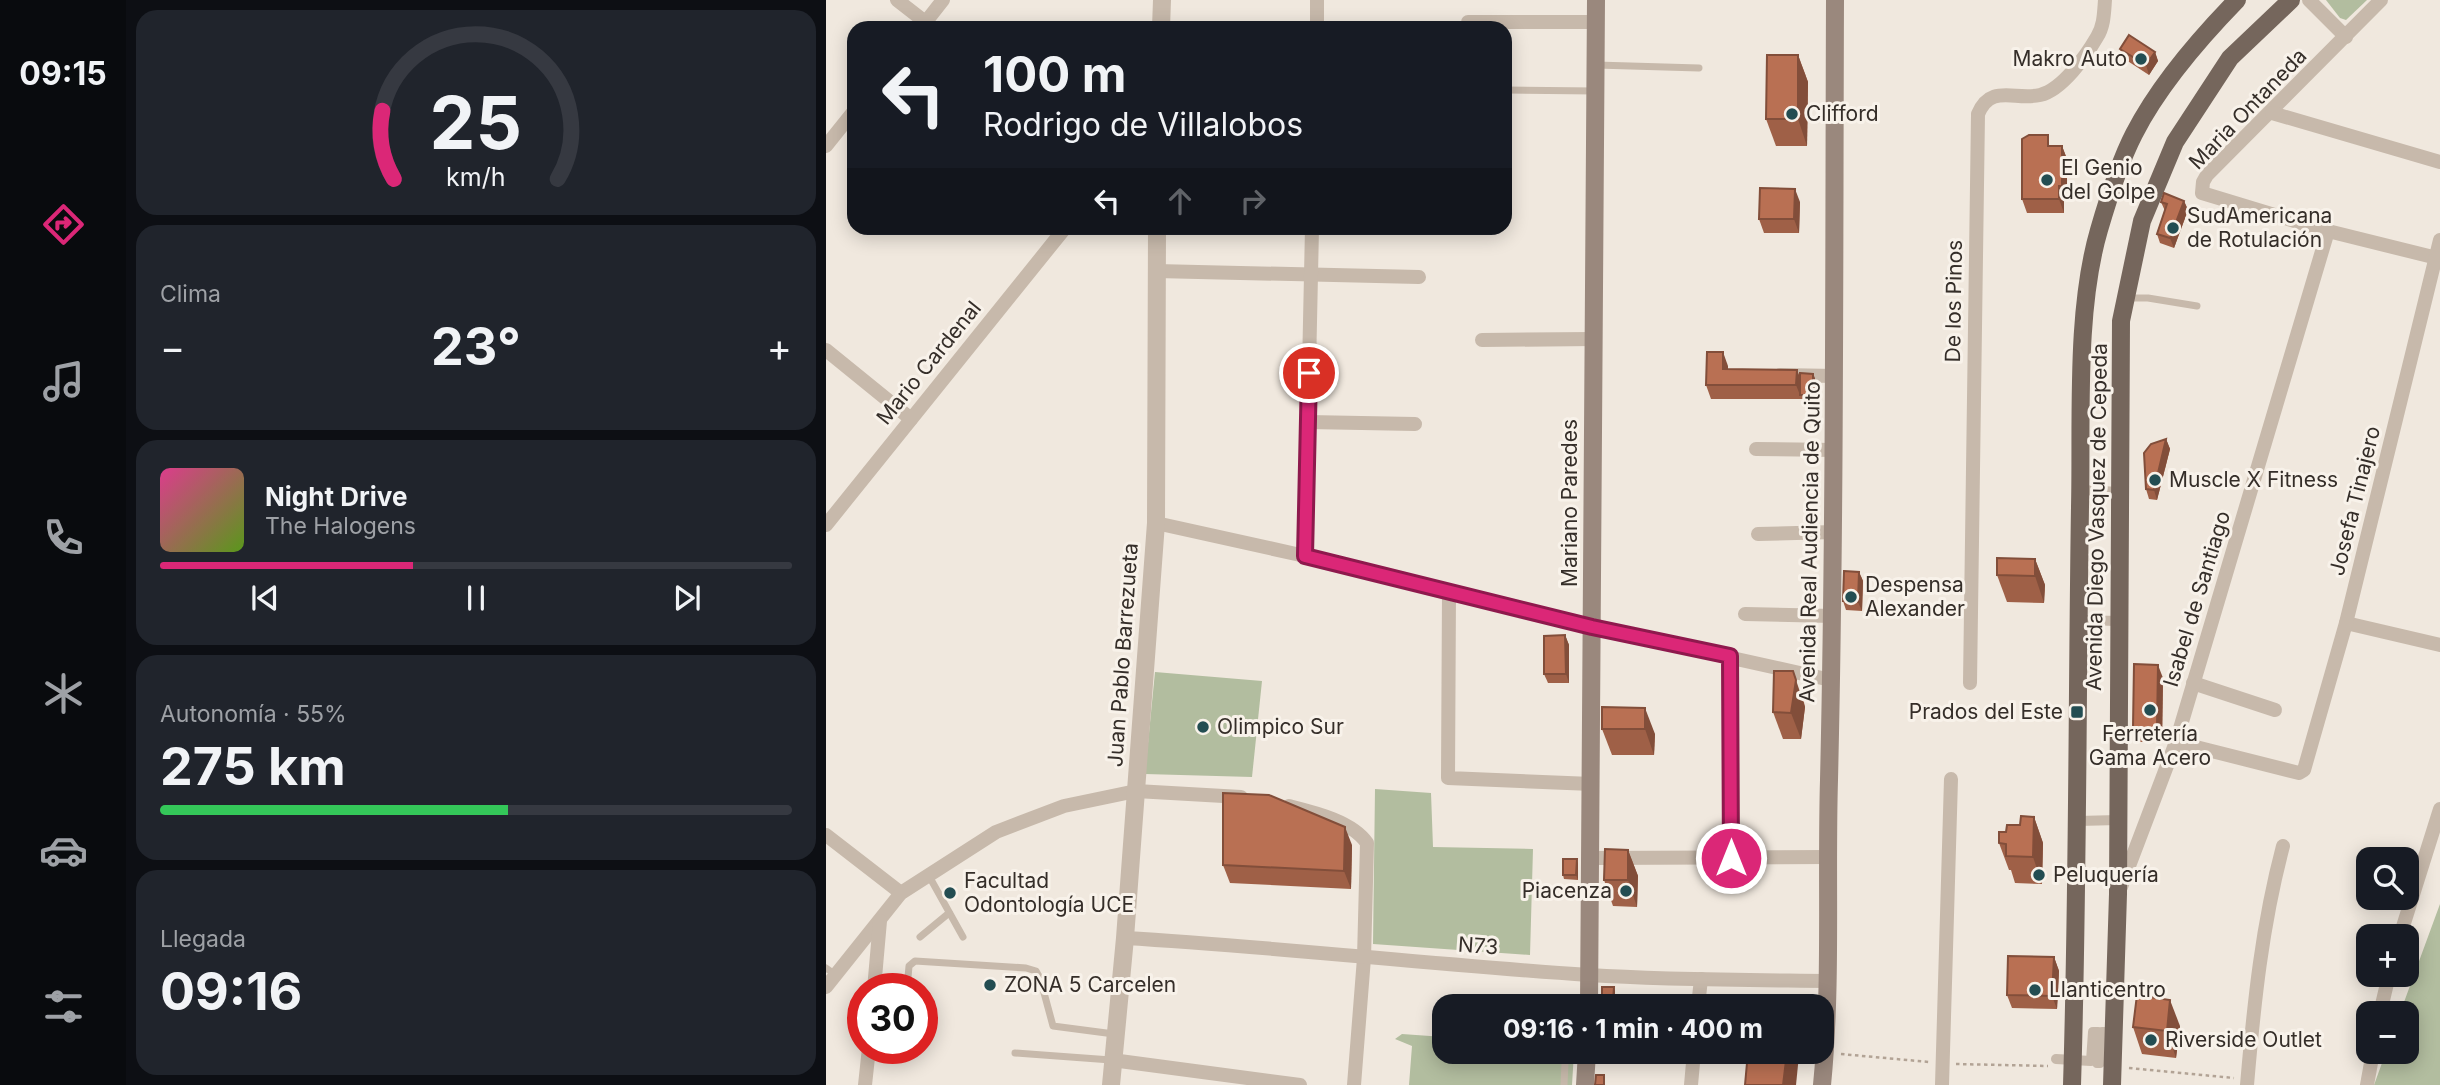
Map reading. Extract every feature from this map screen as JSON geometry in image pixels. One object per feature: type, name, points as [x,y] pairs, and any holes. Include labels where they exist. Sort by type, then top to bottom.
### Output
[{"type":"main road","name":"Mariano Paredes","points":[[1590,994],[1596,65],[1593,22],[1596,0]]},
{"type":"main road","name":"Avenida Real Audiencia de Quito","points":[[1822,1085],[1828,981],[1827,857],[1835,450],[1835,0]]},
{"type":"main road","name":"Avenida Diego Vasquez de Cepeda","points":[[2072,1085],[2064,1060],[2078,821],[2078,620],[2085,317],[2098,232],[2133,135],[2164,88],[2211,28],[2237,0]]},
{"type":"main road","name":"Avenida Diego Vasquez de Cepeda","points":[[2112,1076],[2118,894],[2122,321],[2142,221],[2175,142],[2230,58],[2291,0]]},
{"type":"main road","points":[[1585,1085],[1586,1064]]},
{"type":"street","points":[[897,0],[920,21]]},
{"type":"street","points":[[929,21],[943,0]]},
{"type":"street","points":[[1161,21],[1162,0]]},
{"type":"street","points":[[1317,0],[1317,21]]},
{"type":"street","name":"De los Pinos","points":[[1970,683],[1978,114],[1988,98],[1996,95],[2038,96],[2061,83],[2098,36],[2104,20],[2105,0]]},
{"type":"street","points":[[2309,0],[2346,37]]},
{"type":"street","name":"Maria Ontaneda","points":[[2381,0],[2207,176],[2201,187],[2202,193],[2328,231],[2437,258]]},
{"type":"street","points":[[1512,22],[1593,22]]},
{"type":"street","points":[[2272,113],[2440,162]]},
{"type":"street","points":[[826,146],[847,120]]},
{"type":"street","name":"Isabel de Santiago","points":[[2118,894],[2176,742],[2328,231]]},
{"type":"street","name":"Mario Cardenal","points":[[826,526],[1059,235]]},
{"type":"street","name":"Juan Pablo Barrezueta","points":[[1111,1085],[1125,938],[1156,523],[1157,235]]},
{"type":"street","points":[[1305,556],[1312,235]]},
{"type":"street","name":"Josefa Tinajero","points":[[2176,742],[2299,773],[2304,769],[2346,623],[2440,240]]},
{"type":"street","points":[[1156,271],[1419,277]]},
{"type":"street","points":[[1482,340],[1594,339]]},
{"type":"street","points":[[826,350],[911,419]]},
{"type":"street","points":[[1758,375],[1835,376]]},
{"type":"street","points":[[1308,422],[1415,424]]},
{"type":"street","points":[[1756,449],[1835,450]]},
{"type":"street","points":[[2081,490],[2120,492]]},
{"type":"street","points":[[1156,523],[1305,556],[1592,627],[1831,680]]},
{"type":"street","points":[[1758,534],[1834,533]]},
{"type":"street","points":[[1449,592],[1448,778],[1591,784]]},
{"type":"street","points":[[1745,614],[1833,616]]},
{"type":"street","points":[[2078,620],[2119,621]]},
{"type":"street","points":[[2346,623],[2440,645]]},
{"type":"street","points":[[1730,656],[1731,858]]},
{"type":"street","points":[[2193,683],[2275,710]]},
{"type":"street","points":[[1942,1085],[1951,779]]},
{"type":"street","points":[[829,977],[901,893],[996,832],[1030,818],[1064,806],[1136,791],[1264,800],[1308,811],[1343,825],[1362,835],[1369,851],[1354,1085]]},
{"type":"street","points":[[2404,924],[2440,809]]},
{"type":"street","points":[[2078,821],[2118,820]]},
{"type":"street","points":[[826,835],[901,893]]},
{"type":"street","points":[[2248,1082],[2256,975],[2269,899],[2283,846]]},
{"type":"street","points":[[1592,858],[1827,857]]},
{"type":"street","points":[[875,973],[880,920]]},
{"type":"street","name":"N73","points":[[1125,938],[1243,945],[1364,958],[1591,975],[1828,981]]},
{"type":"street","points":[[1699,994],[1701,979]]},
{"type":"street","points":[[2064,1060],[2091,1061],[2093,1032],[2098,1032],[2097,1063],[2100,1063],[2102,1032],[2107,1032],[2106,1067],[2112,1076]]},
{"type":"street","points":[[1112,1060],[1300,1085]]},
{"type":"street","points":[[865,1085],[867,1064]]},
{"type":"street","points":[[1691,1085],[1693,1064]]},
{"type":"street","points":[[2367,1085],[2371,1064]]},
{"type":"lane","points":[[1596,65],[1699,68]]},
{"type":"lane","points":[[1512,90],[1595,91]]},
{"type":"lane","points":[[2126,298],[2148,298],[2197,306]]},
{"type":"lane","points":[[928,876],[963,937]]},
{"type":"lane","points":[[920,937],[949,913]]},
{"type":"lane","points":[[908,973],[909,966],[915,961],[1026,968],[1036,971],[1040,978],[1053,1026],[1078,1032],[1115,1034]]},
{"type":"lane","points":[[1015,1052],[1112,1060]]},
{"type":"lane","points":[[1564,1085],[1565,1064]]},
{"type":"path","points":[[1842,1054],[1944,1064],[2003,1066],[2055,1066],[2064,1060]]},
{"type":"path","points":[[2112,1076],[2215,1076],[2248,1082]]},
{"type":"green space","points":[[2326,0],[2367,0],[2346,20],[2340,18]]},
{"type":"green space","name":"Olimpico Sur","points":[[1155,672],[1262,681],[1252,777],[1145,774]]},
{"type":"green space","points":[[1375,789],[1431,793],[1433,847],[1533,849],[1530,955],[1373,944]]},
{"type":"green space","points":[[2440,904],[2440,1085],[2374,1085],[2382,1064],[2419,1064],[2419,1001],[2404,1001],[2410,987],[2419,987],[2419,961]]},
{"type":"green space","points":[[1402,1034],[1432,1036],[1432,1064],[1573,1064],[1572,1085],[1409,1085],[1412,1046],[1395,1039]]},
{"type":"building","points":[[2129,35],[2155,52],[2146,65],[2120,49]]},
{"type":"building","points":[[1767,55],[1798,55],[1798,119],[1766,119]]},
{"type":"building","name":"El Genio del Golpe","points":[[2029,135],[2048,135],[2048,146],[2062,146],[2062,186],[2059,186],[2059,199],[2022,199],[2022,139]]},
{"type":"building","points":[[1760,188],[1795,189],[1794,219],[1759,219]]},
{"type":"building","points":[[2164,193],[2184,201],[2170,238],[2157,234],[2167,204],[2161,202]]},
{"type":"building","points":[[1707,352],[1723,352],[1723,369],[1797,370],[1796,385],[1706,385]]},
{"type":"building","points":[[1800,373],[1813,374],[1813,395],[1800,395]]},
{"type":"building","points":[[2166,439],[2154,490],[2146,489],[2144,453],[2151,444]]},
{"type":"building","points":[[1997,558],[2035,559],[2035,576],[1997,575]]},
{"type":"building","points":[[1844,571],[1859,572],[1858,602],[1843,601]]},
{"type":"building","points":[[1565,635],[1566,674],[1544,674],[1544,636]]},
{"type":"building","name":"Ferretería Gama Acero","points":[[2134,664],[2158,665],[2157,728],[2133,728]]},
{"type":"building","points":[[1774,671],[1793,671],[1796,680],[1791,713],[1773,712]]},
{"type":"building","points":[[1602,707],[1645,708],[1645,729],[1602,729]]},
{"type":"building","points":[[1223,793],[1269,795],[1345,827],[1344,871],[1223,865]]},
{"type":"building","points":[[2021,816],[2034,817],[2033,857],[2006,856],[2006,844],[1999,843],[1999,832],[2006,832],[2007,825],[2020,825]]},
{"type":"building","points":[[1605,849],[1628,850],[1628,880],[1604,880]]},
{"type":"building","points":[[1563,859],[1577,859],[1576,875],[1563,875]]},
{"type":"building","points":[[2008,956],[2054,957],[2052,996],[2007,995]]},
{"type":"building","points":[[1602,987],[1614,987],[1614,994],[1602,994]]},
{"type":"building","points":[[2137,995],[2170,1000],[2167,1031],[2133,1027]]},
{"type":"building","points":[[1747,1064],[1786,1064],[1783,1085],[1745,1085]]},
{"type":"building","points":[[1596,1075],[1604,1075],[1604,1085],[1595,1085]]},
{"type":"place","name":"Makro Auto","points":[[2141,59]]},
{"type":"place","name":"Clifford","points":[[1792,114]]},
{"type":"place","name":"El Genio del Golpe","points":[[2047,180]]},
{"type":"place","name":"SudAmericana de Rotulación","points":[[2173,228]]},
{"type":"place","name":"Muscle X Fitness","points":[[2155,480]]},
{"type":"place","name":"Despensa Alexander","points":[[1851,597]]},
{"type":"place","name":"Ferretería Gama Acero","points":[[2150,710]]},
{"type":"place","name":"Prados del Este","points":[[2077,712]]},
{"type":"place","name":"Olimpico Sur","points":[[1203,727]]},
{"type":"place","name":"Peluquería","points":[[2039,875]]},
{"type":"place","name":"Piacenza","points":[[1626,891]]},
{"type":"place","name":"Facultad Odontología UCE","points":[[950,893]]},
{"type":"place","name":"ZONA 5 Carcelen","points":[[990,985]]},
{"type":"place","name":"Llanticentro","points":[[2035,990]]},
{"type":"place","name":"Riverside Outlet","points":[[2151,1040]]},
{"type":"route","points":[[1309,373],[1305,556],[1592,627],[1730,656],[1731,858]]}]
